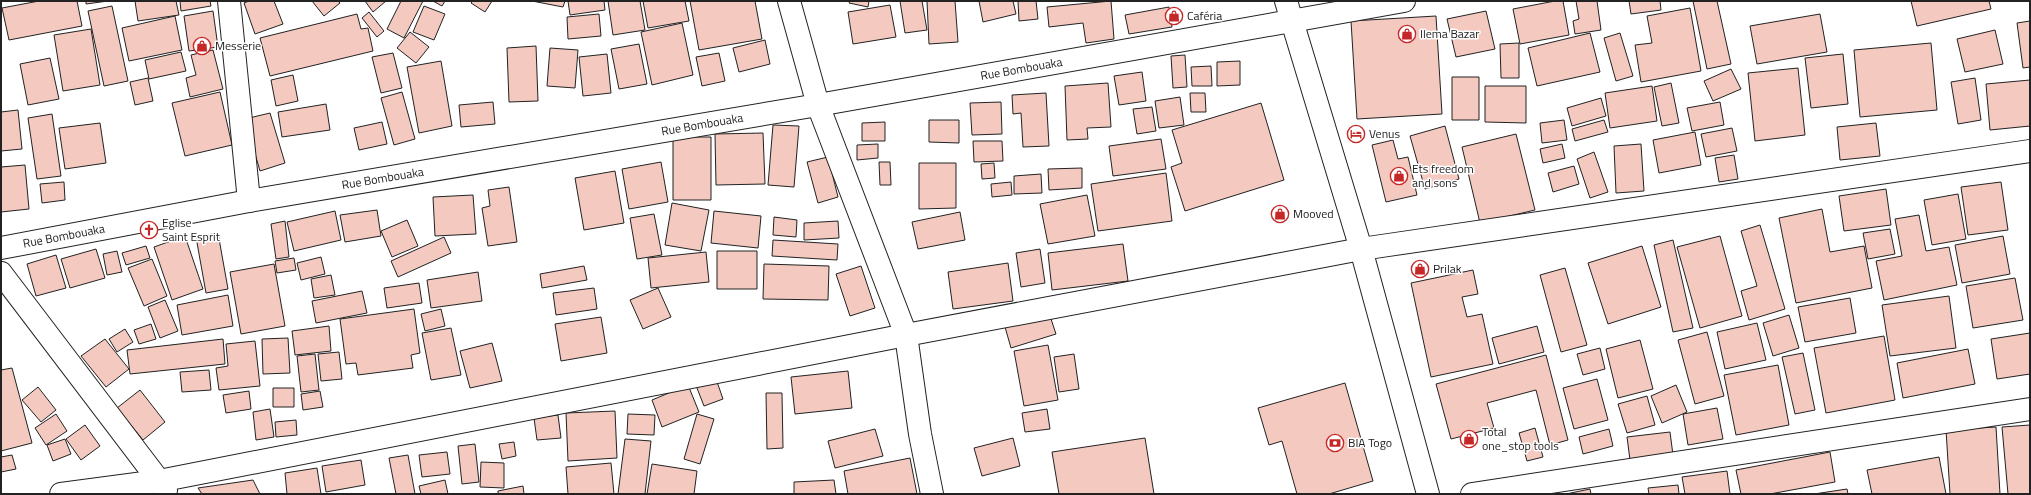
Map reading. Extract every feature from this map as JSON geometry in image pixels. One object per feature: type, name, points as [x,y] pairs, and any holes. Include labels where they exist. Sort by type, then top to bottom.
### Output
[{"type":"street","points":[[229,1],[249,201]]},
{"type":"street","points":[[788,1],[818,105],[906,335],[920,434],[932,494]]},
{"type":"street","name":"Rue Bombouaka","points":[[1,248],[249,201],[818,105],[1288,11],[1404,1]]},
{"type":"street","points":[[1288,11],[1361,249],[1428,494]]},
{"type":"street","points":[[62,494],[164,488],[906,335],[1361,249],[2030,151]]},
{"type":"street","points":[[1,273],[164,488]]},
{"type":"street","points":[[1472,494],[2030,409]]},
{"type":"building","points":[[39,1],[77,1],[82,26],[9,40],[2,8]]},
{"type":"building","points":[[86,1],[108,1],[86,4]]},
{"type":"building","points":[[135,1],[176,1],[179,15],[138,21]]},
{"type":"building","points":[[180,1],[210,1],[211,6],[181,11]]},
{"type":"building","points":[[249,1],[274,1],[283,24],[255,34],[244,3]]},
{"type":"building","points":[[312,1],[338,1],[340,3],[324,16]]},
{"type":"building","points":[[365,1],[386,1],[373,12]]},
{"type":"building","points":[[401,1],[423,1],[404,38],[387,29]]},
{"type":"building","points":[[433,1],[445,1],[442,6]]},
{"type":"building","points":[[473,1],[492,1],[485,12],[471,3]]},
{"type":"building","points":[[532,1],[565,1],[563,7]]},
{"type":"building","points":[[568,1],[604,1],[605,10],[570,15]]},
{"type":"building","points":[[608,1],[640,1],[645,30],[613,35]]},
{"type":"building","points":[[643,1],[685,1],[689,21],[648,28]]},
{"type":"building","points":[[690,1],[755,1],[762,39],[699,50]]},
{"type":"building","points":[[850,1],[869,1],[868,7],[849,3]]},
{"type":"building","points":[[900,1],[922,1],[927,30],[905,33]]},
{"type":"building","points":[[927,1],[955,1],[958,42],[929,44]]},
{"type":"building","points":[[979,1],[1013,1],[1016,14],[983,22]]},
{"type":"building","points":[[1018,1],[1036,1],[1038,19],[1019,21]]},
{"type":"building","points":[[1111,1],[1114,39],[1086,43],[1083,23],[1049,27],[1047,7]]},
{"type":"building","points":[[1555,1],[1563,1],[1569,35],[1520,44],[1513,9]]},
{"type":"building","points":[[1576,1],[1597,1],[1601,30],[1575,34],[1573,21],[1579,19]]},
{"type":"building","points":[[1629,1],[1660,1],[1661,10],[1631,14]]},
{"type":"building","points":[[1693,1],[1717,1],[1731,64],[1707,69]]},
{"type":"building","points":[[1911,1],[1989,1],[1991,9],[1917,26]]},
{"type":"building","points":[[890,5],[896,37],[853,44],[848,12]]},
{"type":"building","points":[[112,6],[128,81],[104,86],[88,11]]},
{"type":"building","points":[[424,6],[445,14],[434,40],[413,32]]},
{"type":"building","points":[[1169,7],[1172,27],[1129,34],[1125,15]]},
{"type":"building","points":[[1690,8],[1701,71],[1641,82],[1635,45],[1652,43],[1647,16]]},
{"type":"building","points":[[213,11],[218,47],[189,51],[184,16]]},
{"type":"building","points":[[1486,11],[1495,49],[1456,57],[1447,19]]},
{"type":"building","points":[[369,12],[384,31],[377,37],[362,18]]},
{"type":"building","points":[[357,14],[361,29],[368,28],[373,51],[270,76],[260,38]]},
{"type":"building","points":[[599,14],[601,36],[568,39],[567,17]]},
{"type":"building","points":[[1820,14],[1827,52],[1757,64],[1750,26]]},
{"type":"building","points":[[175,16],[182,50],[129,61],[122,28]]},
{"type":"building","points":[[1436,16],[1442,114],[1357,119],[1351,21]]},
{"type":"building","points":[[2030,21],[2030,67],[2023,68],[2017,23]]},
{"type":"building","points":[[682,23],[693,75],[652,85],[641,32]]},
{"type":"building","points":[[91,29],[100,85],[63,91],[54,35]]},
{"type":"building","points":[[1995,30],[2003,64],[1965,72],[1957,39]]},
{"type":"building","points":[[410,32],[429,47],[416,63],[397,48]]},
{"type":"building","points":[[1590,33],[1600,72],[1537,86],[1528,48]]},
{"type":"building","points":[[1620,33],[1633,76],[1616,81],[1604,38]]},
{"type":"building","points":[[765,40],[770,64],[739,72],[733,48]]},
{"type":"building","points":[[1519,43],[1519,78],[1501,78],[1500,44]]},
{"type":"building","points":[[1931,43],[1937,110],[1860,117],[1854,50]]},
{"type":"building","points":[[639,44],[647,84],[619,89],[611,49]]},
{"type":"building","points":[[536,46],[538,101],[509,102],[507,48]]},
{"type":"building","points":[[550,48],[578,50],[575,88],[547,86]]},
{"type":"building","points":[[213,50],[223,89],[190,97],[186,78],[196,75],[191,55]]},
{"type":"building","points":[[181,52],[186,71],[149,79],[145,60]]},
{"type":"building","points":[[393,53],[402,88],[381,93],[372,57]]},
{"type":"building","points":[[719,53],[725,81],[702,86],[696,57]]},
{"type":"building","points":[[607,54],[611,93],[583,96],[579,57]]},
{"type":"building","points":[[1843,54],[1848,104],[1811,108],[1805,58]]},
{"type":"building","points":[[1185,55],[1187,87],[1173,88],[1171,56]]},
{"type":"building","points":[[50,58],[59,99],[28,105],[20,64]]},
{"type":"building","points":[[441,61],[452,126],[419,133],[407,67]]},
{"type":"building","points":[[1240,61],[1240,85],[1217,86],[1217,62]]},
{"type":"building","points":[[1211,66],[1212,86],[1192,86],[1191,67]]},
{"type":"building","points":[[1798,68],[1805,135],[1755,141],[1748,73]]},
{"type":"building","points":[[1731,69],[1741,89],[1713,101],[1704,81]]},
{"type":"building","points":[[1142,72],[1146,101],[1119,105],[1114,76]]},
{"type":"building","points":[[293,75],[298,101],[276,106],[271,80]]},
{"type":"building","points":[[1452,77],[1479,77],[1479,120],[1452,120]]},
{"type":"building","points":[[148,78],[153,101],[135,105],[130,82]]},
{"type":"building","points":[[1975,78],[1981,120],[1958,124],[1951,82]]},
{"type":"building","points":[[2030,80],[2030,126],[1990,130],[1986,84]]},
{"type":"building","points":[[1108,83],[1111,127],[1087,128],[1088,139],[1067,140],[1065,86]]},
{"type":"building","points":[[1671,83],[1679,123],[1662,126],[1654,87]]},
{"type":"building","points":[[1485,86],[1526,86],[1526,123],[1485,122]]},
{"type":"building","points":[[1652,86],[1657,121],[1610,128],[1605,93]]},
{"type":"building","points":[[220,92],[232,145],[185,156],[172,103]]},
{"type":"building","points":[[402,92],[415,139],[394,145],[381,98]]},
{"type":"building","points":[[1046,93],[1049,146],[1023,147],[1021,113],[1013,114],[1012,95]]},
{"type":"building","points":[[1190,93],[1205,93],[1206,112],[1191,112]]},
{"type":"building","points":[[1180,97],[1184,125],[1159,128],[1155,101]]},
{"type":"building","points":[[1601,98],[1606,116],[1572,126],[1567,108]]},
{"type":"building","points":[[493,102],[495,124],[461,127],[459,105]]},
{"type":"building","points":[[1001,102],[1002,134],[972,135],[970,103]]},
{"type":"building","points":[[1720,102],[1724,125],[1692,131],[1687,108]]},
{"type":"building","points":[[1261,103],[1284,180],[1185,211],[1171,167],[1182,163],[1172,130]]},
{"type":"building","points":[[326,104],[330,130],[282,137],[278,112]]},
{"type":"building","points":[[1152,107],[1156,131],[1137,134],[1133,109]]},
{"type":"building","points":[[18,110],[22,149],[1,151],[1,112]]},
{"type":"building","points":[[270,113],[285,163],[260,171],[245,119]]},
{"type":"building","points":[[52,114],[61,176],[37,179],[28,118]]},
{"type":"building","points":[[929,120],[959,120],[959,143],[929,142]]},
{"type":"building","points":[[1564,120],[1567,140],[1542,143],[1540,123]]},
{"type":"building","points":[[1604,120],[1608,132],[1575,141],[1572,129]]},
{"type":"building","points":[[382,122],[387,144],[359,150],[354,128]]},
{"type":"building","points":[[885,122],[885,141],[862,141],[862,123]]},
{"type":"building","points":[[100,123],[106,163],[65,169],[59,128]]},
{"type":"building","points":[[1876,123],[1880,156],[1840,160],[1837,127]]},
{"type":"building","points":[[773,125],[799,126],[794,187],[768,185]]},
{"type":"building","points":[[1445,126],[1459,179],[1425,189],[1410,136]]},
{"type":"building","points":[[1732,128],[1737,151],[1706,157],[1701,134]]},
{"type":"building","points":[[1695,132],[1701,165],[1659,173],[1653,140]]},
{"type":"building","points":[[763,133],[765,184],[716,185],[715,134]]},
{"type":"building","points":[[1516,134],[1535,210],[1480,223],[1462,147]]},
{"type":"building","points":[[673,137],[711,137],[711,200],[673,200]]},
{"type":"building","points":[[1161,139],[1166,169],[1113,176],[1109,146]]},
{"type":"building","points":[[1393,140],[1398,159],[1408,157],[1417,195],[1386,202],[1372,145]]},
{"type":"building","points":[[973,141],[1002,141],[1003,161],[974,162]]},
{"type":"building","points":[[878,144],[878,158],[857,160],[857,145]]},
{"type":"building","points":[[1562,144],[1565,158],[1543,163],[1540,149]]},
{"type":"building","points":[[1641,144],[1644,191],[1616,193],[1614,146]]},
{"type":"building","points":[[1594,152],[1608,192],[1590,198],[1577,159]]},
{"type":"building","points":[[1734,155],[1738,179],[1719,182],[1715,158]]},
{"type":"building","points":[[828,157],[838,197],[818,203],[807,162]]},
{"type":"building","points":[[661,162],[668,202],[629,209],[622,169]]},
{"type":"building","points":[[879,162],[890,162],[891,185],[880,185]]},
{"type":"building","points":[[919,163],[956,163],[956,208],[919,209]]},
{"type":"building","points":[[994,163],[995,178],[982,179],[981,164]]},
{"type":"building","points":[[25,165],[29,209],[1,212],[1,167]]},
{"type":"building","points":[[1574,166],[1579,184],[1553,192],[1548,173]]},
{"type":"building","points":[[1082,168],[1082,188],[1049,190],[1048,169]]},
{"type":"building","points":[[615,171],[624,223],[584,230],[575,178]]},
{"type":"building","points":[[1166,173],[1172,221],[1098,231],[1091,184]]},
{"type":"building","points":[[1041,174],[1042,193],[1014,194],[1014,176]]},
{"type":"building","points":[[64,182],[65,200],[42,203],[40,184]]},
{"type":"building","points":[[1011,182],[1012,195],[992,197],[991,184]]},
{"type":"building","points":[[2001,182],[2008,230],[1968,235],[1961,187]]},
{"type":"building","points":[[509,187],[517,242],[488,246],[482,208],[490,206],[488,190]]},
{"type":"building","points":[[1886,189],[1891,225],[1844,231],[1839,196]]},
{"type":"building","points":[[1958,194],[1966,239],[1932,245],[1924,200]]},
{"type":"building","points":[[473,195],[476,234],[435,236],[433,197]]},
{"type":"building","points":[[1087,195],[1095,236],[1048,244],[1040,204]]},
{"type":"building","points":[[672,203],[709,210],[701,251],[665,245]]},
{"type":"building","points":[[1822,209],[1830,252],[1864,246],[1872,288],[1796,303],[1779,218]]},
{"type":"building","points":[[377,210],[381,236],[345,242],[340,215]]},
{"type":"building","points":[[335,211],[341,240],[294,251],[287,222]]},
{"type":"building","points":[[714,211],[761,216],[758,248],[711,243]]},
{"type":"building","points":[[960,212],[965,240],[918,249],[912,222]]},
{"type":"building","points":[[654,214],[662,255],[637,259],[630,218]]},
{"type":"building","points":[[1919,215],[1926,251],[1949,247],[1957,285],[1884,300],[1876,261],[1902,256],[1895,219]]},
{"type":"building","points":[[774,217],[797,220],[796,237],[773,235]]},
{"type":"building","points":[[407,220],[418,246],[392,257],[381,231]]},
{"type":"building","points":[[285,221],[289,257],[276,259],[271,224]]},
{"type":"building","points":[[838,221],[839,238],[804,240],[804,223]]},
{"type":"building","points":[[1760,225],[1785,309],[1749,320],[1741,291],[1757,286],[1741,231]]},
{"type":"building","points":[[1890,229],[1895,254],[1868,259],[1863,233]]},
{"type":"building","points":[[218,233],[228,289],[206,293],[196,237]]},
{"type":"building","points":[[185,236],[203,289],[172,300],[154,247]]},
{"type":"building","points":[[1720,236],[1742,316],[1700,328],[1677,247]]},
{"type":"building","points":[[2003,236],[2010,274],[1962,283],[1955,245]]},
{"type":"building","points":[[444,237],[451,253],[398,277],[391,261]]},
{"type":"building","points":[[773,240],[838,244],[837,260],[772,256]]},
{"type":"building","points":[[1673,240],[1693,328],[1673,332],[1654,245]]},
{"type":"building","points":[[1123,244],[1128,281],[1052,290],[1048,253]]},
{"type":"building","points":[[146,246],[150,258],[126,265],[122,253]]},
{"type":"building","points":[[1642,246],[1661,307],[1608,324],[1588,263]]},
{"type":"building","points":[[96,249],[105,278],[70,288],[61,259]]},
{"type":"building","points":[[1040,249],[1045,283],[1021,287],[1016,253]]},
{"type":"building","points":[[117,251],[122,272],[107,275],[103,254]]},
{"type":"building","points":[[717,251],[757,251],[757,289],[717,289]]},
{"type":"building","points":[[706,252],[709,282],[651,288],[648,258]]},
{"type":"building","points":[[56,255],[66,288],[36,296],[27,264]]},
{"type":"building","points":[[321,257],[325,274],[301,280],[297,263]]},
{"type":"building","points":[[294,258],[296,270],[277,273],[275,261]]},
{"type":"building","points":[[152,259],[167,296],[144,306],[128,268]]},
{"type":"building","points":[[1008,263],[1013,301],[953,309],[948,272]]},
{"type":"building","points":[[274,264],[285,326],[241,334],[230,272]]},
{"type":"building","points":[[764,264],[829,266],[828,300],[763,299]]},
{"type":"building","points":[[584,266],[587,280],[542,288],[540,274]]},
{"type":"building","points":[[861,266],[875,308],[850,316],[836,274]]},
{"type":"building","points":[[1565,268],[1587,345],[1561,352],[1540,275]]},
{"type":"building","points":[[1473,270],[1478,294],[1462,297],[1467,317],[1482,314],[1493,364],[1431,377],[1411,283]]},
{"type":"building","points":[[478,272],[482,301],[431,308],[427,280]]},
{"type":"building","points":[[331,275],[335,295],[314,298],[311,279]]},
{"type":"building","points":[[2015,278],[2023,320],[1973,328],[1966,286]]},
{"type":"building","points":[[419,283],[422,303],[387,308],[384,288]]},
{"type":"building","points":[[594,288],[597,309],[556,315],[553,293]]},
{"type":"building","points":[[658,288],[671,317],[643,329],[630,300]]},
{"type":"building","points":[[362,291],[367,313],[316,323],[312,301]]},
{"type":"building","points":[[228,295],[233,326],[182,335],[177,305]]},
{"type":"building","points":[[1949,296],[1956,348],[1890,356],[1882,305]]},
{"type":"building","points":[[1850,298],[1856,333],[1805,342],[1798,307]]},
{"type":"building","points":[[165,300],[178,331],[160,338],[148,307]]},
{"type":"building","points":[[414,309],[420,353],[411,355],[413,368],[358,375],[356,363],[346,364],[340,319]]},
{"type":"building","points":[[441,309],[445,326],[425,331],[421,314]]},
{"type":"building","points":[[1049,313],[1056,334],[1011,348],[1005,327]]},
{"type":"building","points":[[1789,315],[1799,348],[1773,356],[1763,323]]},
{"type":"building","points":[[601,317],[607,353],[561,361],[555,324]]},
{"type":"building","points":[[1757,323],[1766,360],[1725,369],[1717,332]]},
{"type":"building","points":[[151,324],[156,339],[139,344],[134,330]]},
{"type":"building","points":[[329,326],[331,351],[295,355],[292,331]]},
{"type":"building","points":[[1537,326],[1544,352],[1499,364],[1492,338]]},
{"type":"building","points":[[451,328],[461,375],[431,380],[422,333]]},
{"type":"building","points":[[125,329],[133,342],[117,352],[109,339]]},
{"type":"building","points":[[1707,332],[1724,396],[1695,404],[1678,340]]},
{"type":"building","points":[[2030,333],[2030,374],[1997,379],[1991,339]]},
{"type":"building","points":[[1884,336],[1895,400],[1826,413],[1814,348]]},
{"type":"building","points":[[288,338],[290,373],[263,374],[262,339]]},
{"type":"building","points":[[105,339],[129,369],[106,387],[81,356]]},
{"type":"building","points":[[223,339],[225,364],[130,374],[127,350]]},
{"type":"building","points":[[1640,340],[1653,389],[1618,398],[1606,349]]},
{"type":"building","points":[[255,341],[260,386],[219,390],[216,368],[228,366],[226,344]]},
{"type":"building","points":[[492,343],[502,381],[470,388],[460,351]]},
{"type":"building","points":[[1048,345],[1058,400],[1024,406],[1014,351]]},
{"type":"building","points":[[1600,348],[1605,369],[1583,375],[1577,354]]},
{"type":"building","points":[[1968,349],[1975,384],[1903,398],[1897,363]]},
{"type":"building","points":[[339,352],[342,379],[321,381],[318,354]]},
{"type":"building","points":[[1803,353],[1815,410],[1795,414],[1782,357]]},
{"type":"building","points":[[315,354],[319,390],[301,392],[297,356]]},
{"type":"building","points":[[1074,354],[1079,389],[1059,392],[1054,357]]},
{"type":"building","points":[[1546,355],[1568,440],[1550,445],[1536,390],[1487,403],[1494,428],[1451,439],[1436,384]]},
{"type":"building","points":[[1778,365],[1789,425],[1736,435],[1724,375]]},
{"type":"building","points":[[12,368],[32,443],[1,451],[1,370]]},
{"type":"building","points":[[209,370],[211,390],[182,392],[180,372]]},
{"type":"building","points":[[848,371],[852,408],[795,414],[791,377]]},
{"type":"building","points":[[715,376],[723,399],[704,406],[695,383]]},
{"type":"building","points":[[1597,379],[1608,420],[1574,429],[1563,388]]},
{"type":"building","points":[[1345,383],[1373,481],[1329,494],[1297,494],[1282,441],[1269,445],[1258,408]]},
{"type":"building","points":[[688,385],[699,412],[662,427],[652,400]]},
{"type":"building","points":[[1676,385],[1687,412],[1662,423],[1651,396]]},
{"type":"building","points":[[38,387],[56,410],[41,422],[22,400]]},
{"type":"building","points":[[273,388],[294,388],[294,407],[273,407]]},
{"type":"building","points":[[140,390],[165,422],[143,440],[117,408]]},
{"type":"building","points":[[249,391],[251,409],[226,413],[223,395]]},
{"type":"building","points":[[320,391],[323,407],[303,410],[301,394]]},
{"type":"building","points":[[766,393],[782,393],[783,448],[767,449]]},
{"type":"building","points":[[1647,396],[1655,425],[1627,433],[1618,404]]},
{"type":"building","points":[[1717,408],[1723,439],[1688,445],[1683,414]]},
{"type":"building","points":[[270,409],[274,437],[256,440],[253,412]]},
{"type":"building","points":[[1047,409],[1050,429],[1025,432],[1022,413]]},
{"type":"building","points":[[615,411],[617,458],[568,461],[566,413]]},
{"type":"building","points":[[56,414],[67,431],[46,445],[35,428]]},
{"type":"building","points":[[628,414],[655,415],[654,435],[627,434]]},
{"type":"building","points":[[697,414],[714,419],[700,464],[684,459]]},
{"type":"building","points":[[558,415],[561,438],[537,440],[534,418]]},
{"type":"building","points":[[296,420],[297,435],[276,437],[275,422]]},
{"type":"building","points":[[85,425],[100,446],[81,460],[66,439]]},
{"type":"building","points":[[2030,425],[2030,494],[2008,494],[2002,427]]},
{"type":"building","points":[[1996,427],[2000,494],[1950,494],[1946,430]]},
{"type":"building","points":[[1535,428],[1543,457],[1527,461],[1519,433]]},
{"type":"building","points":[[875,429],[883,456],[835,468],[828,441]]},
{"type":"building","points":[[1609,429],[1613,446],[1583,454],[1579,437]]},
{"type":"building","points":[[1670,432],[1673,455],[1630,460],[1627,437]]},
{"type":"building","points":[[1013,438],[1020,466],[982,476],[974,448]]},
{"type":"building","points":[[1145,438],[1154,494],[1059,494],[1052,452]]},
{"type":"building","points":[[65,439],[71,454],[53,461],[47,445]]},
{"type":"building","points":[[625,439],[651,441],[645,494],[618,494]]},
{"type":"building","points":[[514,442],[516,456],[502,459],[499,444]]},
{"type":"building","points":[[475,444],[479,482],[462,484],[458,446]]},
{"type":"building","points":[[447,452],[450,474],[422,477],[419,455]]},
{"type":"building","points":[[1830,452],[1835,482],[1770,494],[1741,494],[1736,470]]},
{"type":"building","points":[[12,455],[16,469],[1,472],[1,457]]},
{"type":"building","points":[[408,455],[415,494],[396,494],[389,458]]},
{"type":"building","points":[[1939,457],[1946,494],[1872,494],[1867,470]]},
{"type":"building","points":[[910,458],[917,494],[848,494],[844,471]]},
{"type":"building","points":[[361,460],[365,485],[326,492],[322,466]]},
{"type":"building","points":[[481,462],[504,463],[504,488],[480,487]]},
{"type":"building","points":[[611,463],[614,494],[568,494],[566,467]]},
{"type":"building","points":[[652,464],[697,471],[694,494],[647,494]]},
{"type":"building","points":[[317,468],[321,494],[287,494],[285,473]]},
{"type":"building","points":[[1727,471],[1730,494],[1685,494],[1682,477]]},
{"type":"building","points":[[253,480],[260,494],[202,494],[198,488]]},
{"type":"building","points":[[445,480],[448,494],[421,494],[419,486]]},
{"type":"building","points":[[834,480],[836,494],[794,494],[794,482]]},
{"type":"building","points":[[1678,485],[1679,494],[1649,494],[1648,488]]},
{"type":"building","points":[[523,486],[524,494],[498,494],[498,491]]},
{"type":"building","points":[[1590,489],[1591,494],[1566,494]]},
{"type":"building","points":[[1847,489],[1848,494],[1814,494]]},
{"type":"place","name":"Caféria","points":[[1174,16]]},
{"type":"place","name":"Ilema Bazar","points":[[1407,34]]},
{"type":"place","name":"Messerie","points":[[202,46]]},
{"type":"place","name":"Venus","points":[[1356,134]]},
{"type":"place","name":"Ets freedom and sons","points":[[1399,176]]},
{"type":"place","name":"Mooved","points":[[1280,214]]},
{"type":"place","name":"Eglise Saint Esprit","points":[[149,230]]},
{"type":"place","name":"Prilak","points":[[1420,269]]},
{"type":"place","name":"Total one_stop tools","points":[[1469,439]]},
{"type":"place","name":"BIA Togo","points":[[1335,443]]}]
